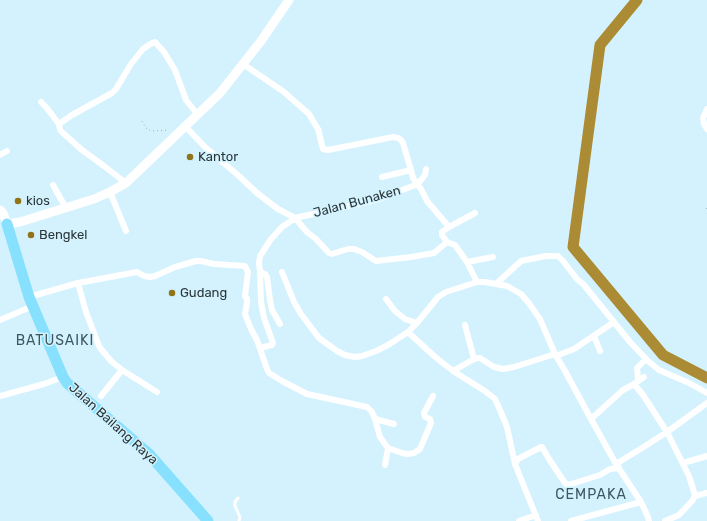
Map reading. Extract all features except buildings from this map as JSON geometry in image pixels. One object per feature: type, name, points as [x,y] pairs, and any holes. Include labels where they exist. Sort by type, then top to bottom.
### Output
[{"type":"highway","name":"Jalan Bailang Raya","points":[[9,228],[31,302],[63,377],[149,454],[208,521]]},
{"type":"main road","points":[[0,210],[3,213],[9,228],[20,222],[94,199],[126,183],[220,93],[273,24],[289,0]]},
{"type":"street","points":[[59,124],[72,115],[112,93],[132,64],[144,49],[152,42],[155,42],[164,52],[175,70],[186,100],[198,115]]},
{"type":"street","points":[[243,64],[284,92],[309,114],[318,129],[323,149],[328,150],[393,137],[398,138],[403,143],[411,170]]},
{"type":"street","points":[[41,102],[59,124],[62,133],[126,183]]},
{"type":"street","points":[[707,109],[703,118],[707,129]]},
{"type":"street","name":"Jalan Bunaken","points":[[182,129],[205,147],[257,193],[278,209],[295,218],[329,253],[332,254],[348,249],[354,249],[376,261],[434,253],[448,242]]},
{"type":"street","points":[[0,155],[7,151]]},
{"type":"street","points":[[418,184],[425,175],[426,169]]},
{"type":"street","name":"Jalan Bunaken","points":[[382,177],[411,170],[413,178],[427,201],[449,227]]},
{"type":"street","name":"Jalan Bunaken","points":[[295,218],[367,202],[418,184]]},
{"type":"street","points":[[53,185],[66,208]]},
{"type":"street","points":[[110,192],[126,231]]},
{"type":"street","points":[[474,213],[449,227],[442,233],[442,235],[448,242],[455,244],[467,262],[477,282]]},
{"type":"street","points":[[260,348],[272,345],[273,343],[264,318],[261,302],[260,256],[271,239],[282,227],[295,218]]},
{"type":"street","points":[[496,284],[521,261],[546,256],[558,256],[646,359],[659,370],[689,383],[707,393]]},
{"type":"street","points":[[467,262],[493,257]]},
{"type":"street","points":[[0,320],[31,302],[78,283],[137,272],[144,276],[150,277],[175,267],[196,261],[245,266],[248,272],[245,296],[247,299],[245,314],[250,329],[257,340],[267,369],[275,378],[307,394],[367,407],[372,412],[380,436],[388,448],[407,454],[414,453],[420,449],[423,443],[431,423],[430,419],[425,417],[424,414],[433,396]]},
{"type":"street","points":[[260,272],[265,274],[267,277],[272,310],[280,324]]},
{"type":"street","points":[[282,272],[294,302],[309,326],[323,341],[337,351],[345,355],[355,357],[368,354],[388,345],[408,332],[441,294],[446,292],[477,282],[484,282],[507,286],[521,294],[540,320],[555,355],[617,466],[641,502],[649,521]]},
{"type":"street","points":[[78,283],[86,312],[99,346],[122,370],[157,392]]},
{"type":"street","points":[[386,299],[395,311],[405,319],[417,323]]},
{"type":"street","points":[[453,371],[474,359],[480,358],[503,369],[555,355],[574,349],[614,322]]},
{"type":"street","points":[[465,325],[474,359]]},
{"type":"street","points":[[408,332],[453,371],[485,391],[495,400],[507,427],[515,464],[537,518],[519,521]]},
{"type":"street","points":[[594,336],[600,351]]},
{"type":"street","points":[[646,359],[637,368],[636,383],[667,432],[689,476],[695,496]]},
{"type":"street","points":[[101,396],[122,370]]},
{"type":"street","points":[[590,419],[623,390],[636,383],[644,376]]},
{"type":"street","points":[[0,396],[44,384],[63,377]]},
{"type":"street","points":[[541,447],[565,483],[568,485],[600,475],[617,466],[707,403]]},
{"type":"street","points":[[375,419],[394,424]]},
{"type":"street","points":[[515,464],[518,459],[541,447],[546,442]]},
{"type":"street","points":[[385,465],[388,448]]},
{"type":"street","points":[[683,463],[707,456]]},
{"type":"street","points":[[665,521],[679,515],[695,496],[707,493]]},
{"type":"street","points":[[571,521],[641,502]]},
{"type":"lane","points":[[238,498],[235,506],[240,517],[239,521]]},
{"type":"path","points":[[142,121],[146,128],[151,131],[182,129]]},
{"type":"waterway","points":[[637,0],[600,45],[573,247],[663,355],[707,378]]},
{"type":"place","name":"Kantor","points":[[190,157]]},
{"type":"place","name":"kios","points":[[18,201]]},
{"type":"place","name":"Bengkel","points":[[31,235]]},
{"type":"place","name":"Gudang","points":[[172,293]]},
{"type":"district","name":"BATUSAIKI","points":[[55,341]]},
{"type":"district","name":"CEMPAKA","points":[[591,495]]}]
